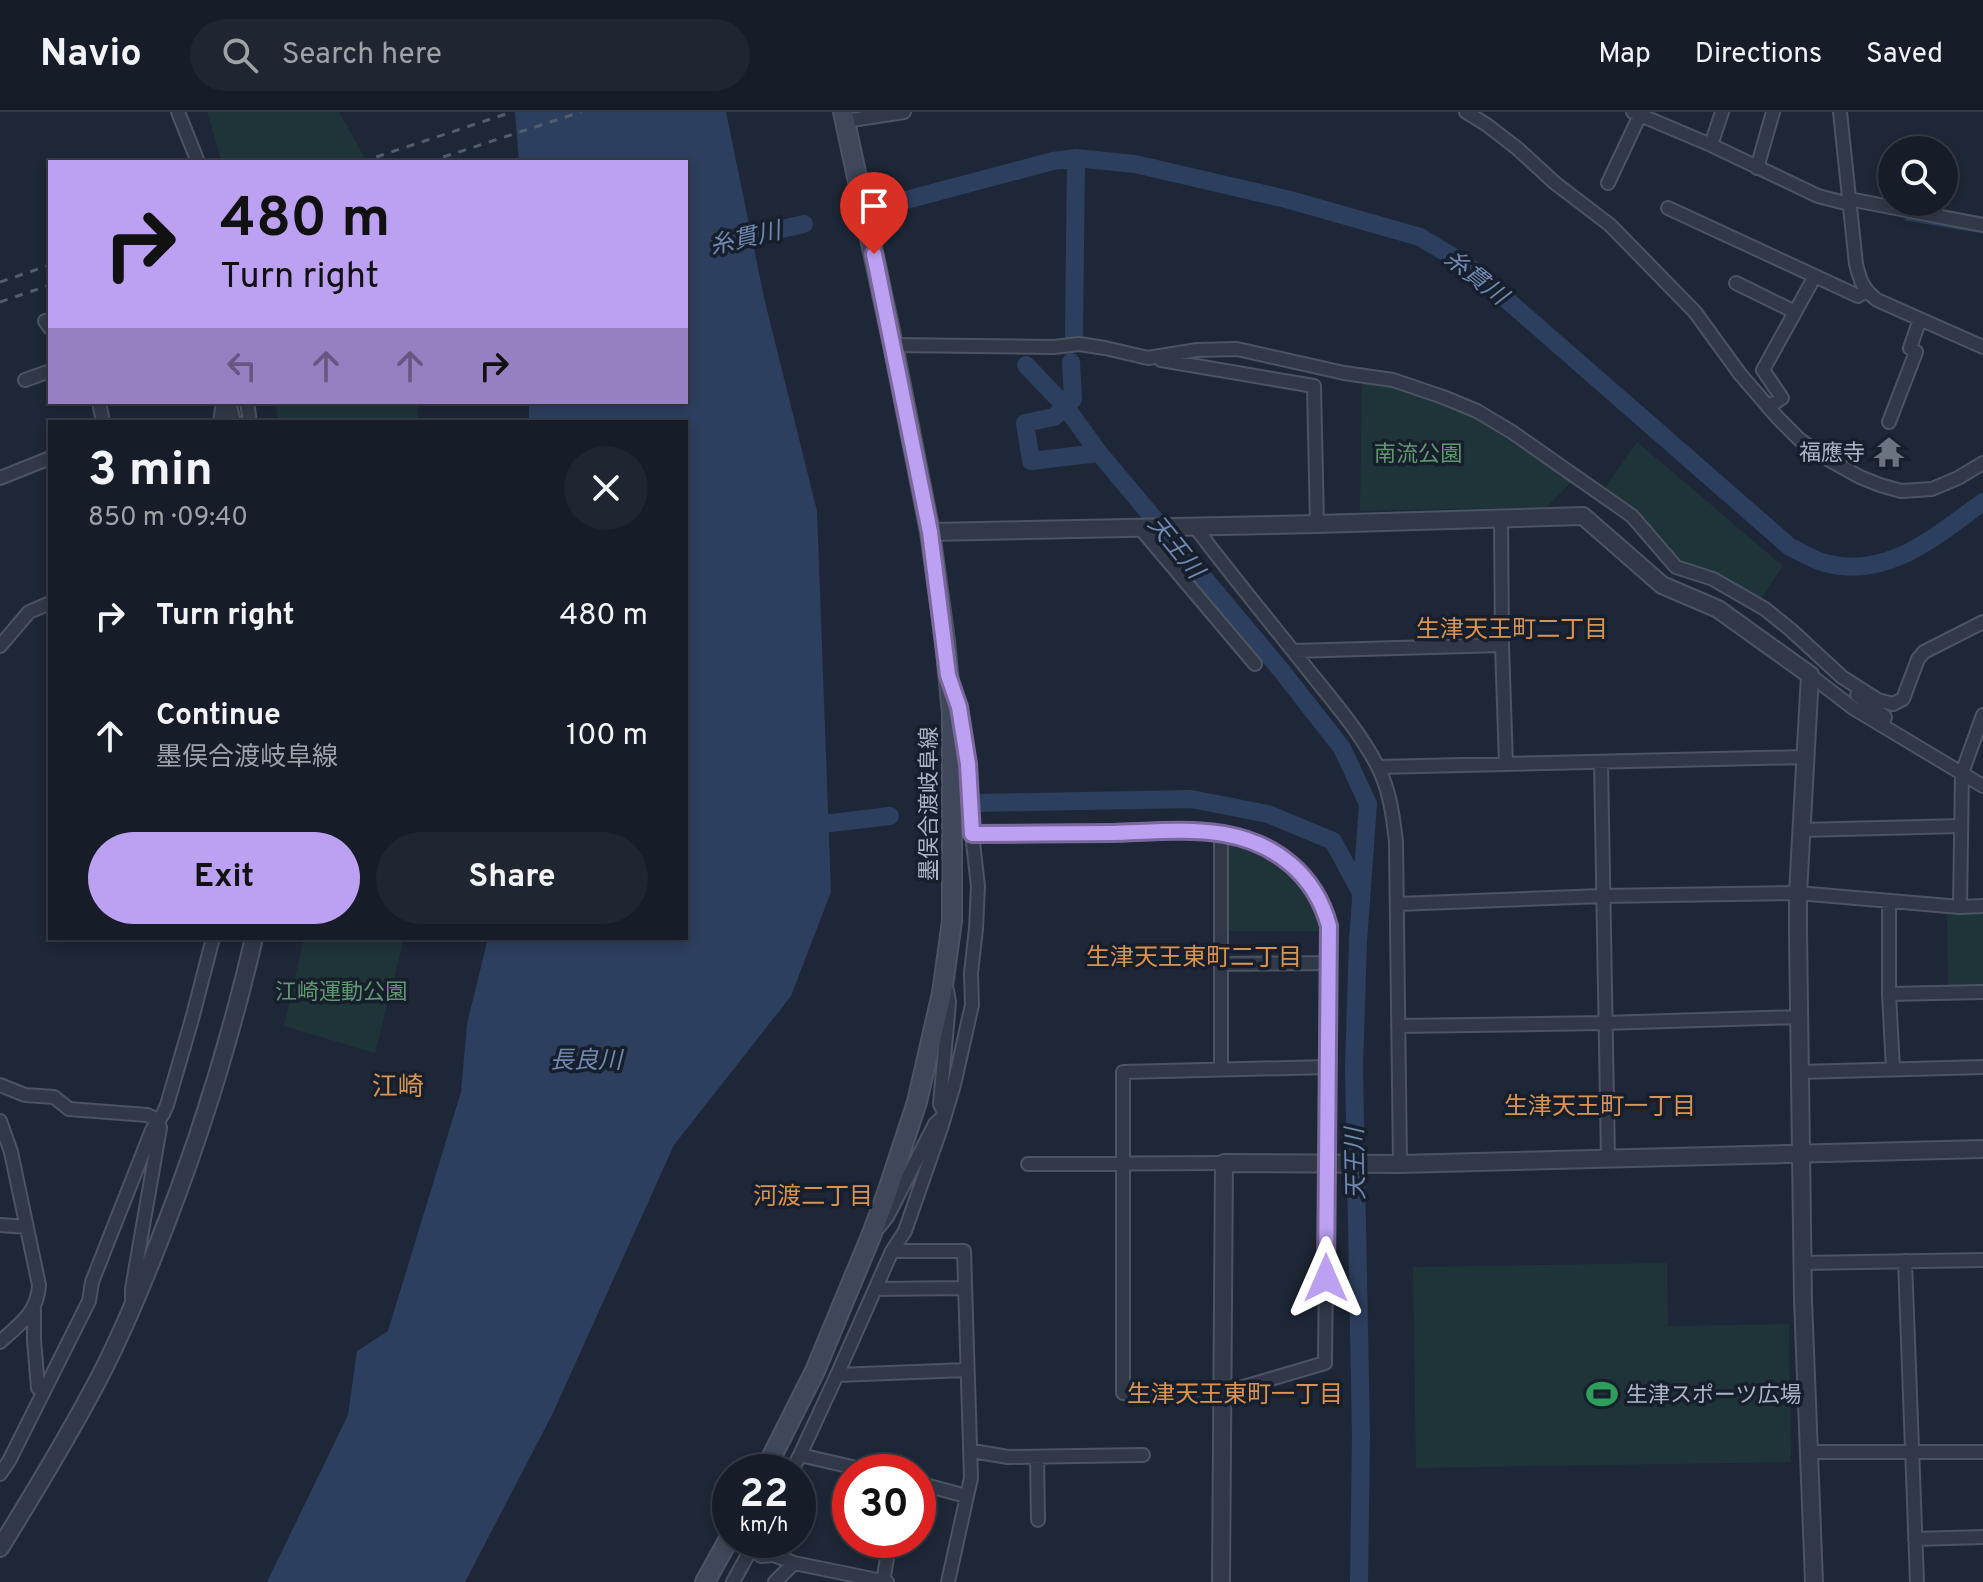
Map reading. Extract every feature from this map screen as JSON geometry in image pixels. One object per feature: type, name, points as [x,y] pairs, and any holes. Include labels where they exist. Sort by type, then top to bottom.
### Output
[{"type":"main road","name":"墨俣合渡岐阜線","points":[[773,1454],[815,1371],[871,1236],[917,1102],[944,977],[952,921],[952,714],[930,532],[844,116]]},
{"type":"main road","points":[[705,1582],[718,1558]]},
{"type":"street","points":[[178,112],[197,160]]},
{"type":"street","points":[[844,116],[904,112]]},
{"type":"street","points":[[1466,112],[1518,149],[1555,183],[1620,234],[1695,312],[1768,407],[1799,439],[1822,456],[1860,477],[1901,491],[1932,489],[1983,463]]},
{"type":"street","points":[[1711,145],[1722,112]]},
{"type":"street","points":[[1757,168],[1773,112]]},
{"type":"street","points":[[1840,112],[1860,282],[1877,300],[1983,347]]},
{"type":"street","points":[[1608,183],[1636,114],[1711,145],[1818,196],[1983,225]]},
{"type":"street","points":[[1668,208],[1858,296],[1866,291]]},
{"type":"street","points":[[1768,407],[1782,398],[1763,370],[1815,276]]},
{"type":"street","points":[[1736,283],[1795,312]]},
{"type":"street","points":[[1889,422],[1916,352],[1910,348],[1920,319]]},
{"type":"street","points":[[893,345],[1054,347],[1079,344],[1314,386],[1317,524]]},
{"type":"street","points":[[1148,358],[1197,350],[1237,349],[1344,373],[1393,380],[1477,411],[1632,516],[1676,567],[1713,579],[1765,609],[1820,655],[1850,689],[1885,717],[1882,725]]},
{"type":"street","points":[[25,380],[48,372]]},
{"type":"street","points":[[220,420],[222,408],[229,404]]},
{"type":"street","points":[[0,478],[48,459]]},
{"type":"street","points":[[930,532],[1583,516],[1662,585],[1718,609],[1853,708],[1983,786]]},
{"type":"street","points":[[1501,518],[1506,764]]},
{"type":"street","points":[[1191,527],[1336,704],[1378,767],[1393,808],[1398,904],[1396,1164]]},
{"type":"street","points":[[1145,528],[1255,664]]},
{"type":"street","points":[[0,646],[29,612],[48,604]]},
{"type":"street","points":[[1842,677],[1878,700],[1898,703],[1903,699],[1918,659],[1924,652],[1983,622]]},
{"type":"street","points":[[1293,651],[1502,645]]},
{"type":"street","points":[[800,1454],[892,1251],[905,1231],[945,1115],[972,1005],[971,973],[978,886],[968,764],[959,707],[948,675]]},
{"type":"street","points":[[1810,675],[1798,893],[1802,1263],[1814,1582]]},
{"type":"street","points":[[1960,907],[1962,773],[1983,715]]},
{"type":"street","points":[[1378,767],[1805,757]]},
{"type":"street","points":[[1601,762],[1608,1159]]},
{"type":"street","points":[[1801,830],[1961,826]]},
{"type":"street","points":[[972,834],[1182,832],[1221,834],[1249,841],[1292,864],[1305,878],[1324,910],[1329,926],[1329,1164],[1325,1363],[1223,1393],[1123,1393],[1123,1072],[1328,1067]]},
{"type":"street","points":[[1221,834],[1221,1069]]},
{"type":"street","points":[[1398,904],[1798,893],[1960,907],[1983,906]]},
{"type":"street","points":[[1889,901],[1893,1069]]},
{"type":"street","points":[[0,1474],[89,1301],[92,1282],[152,1130],[167,1105],[212,940]]},
{"type":"street","points":[[0,1548],[98,1380],[132,1310],[172,1211],[208,1108],[254,940]]},
{"type":"street","points":[[1222,964],[1329,963]]},
{"type":"street","points":[[944,977],[949,1002],[940,1104],[945,1115]]},
{"type":"street","points":[[1889,994],[1983,992]]},
{"type":"street","points":[[1398,1026],[1800,1017]]},
{"type":"street","points":[[1800,1072],[1983,1067]]},
{"type":"street","points":[[0,1085],[25,1095],[54,1097],[69,1109],[147,1115],[158,1120]]},
{"type":"street","points":[[871,1236],[887,1217],[935,1124],[945,1115]]},
{"type":"street","points":[[132,1310],[132,1289],[160,1128],[158,1120]]},
{"type":"street","points":[[0,1121],[14,1166],[39,1285],[39,1297],[34,1309],[34,1340],[38,1388],[43,1393]]},
{"type":"street","points":[[1028,1164],[1396,1164],[1983,1149]]},
{"type":"street","points":[[1221,1582],[1224,1163]]},
{"type":"street","points":[[0,1166],[14,1166]]},
{"type":"street","points":[[0,1225],[27,1227]]},
{"type":"street","points":[[892,1251],[964,1251],[971,1478],[948,1582]]},
{"type":"street","points":[[1802,1263],[1983,1260]]},
{"type":"street","points":[[1905,1261],[1917,1582]]},
{"type":"street","points":[[875,1289],[965,1288]]},
{"type":"street","points":[[0,1342],[34,1309]]},
{"type":"street","points":[[837,1375],[967,1370]]},
{"type":"street","points":[[972,1451],[1008,1457],[1143,1455]]},
{"type":"street","points":[[1809,1452],[1983,1452]]},
{"type":"street","points":[[1037,1457],[1038,1520]]},
{"type":"street","points":[[936,1488],[966,1496]]},
{"type":"street","points":[[0,1541],[17,1519]]},
{"type":"street","points":[[1915,1539],[1983,1537]]},
{"type":"street","points":[[733,1582],[746,1558]]},
{"type":"street","points":[[782,1558],[884,1582],[887,1558]]},
{"type":"street","points":[[775,1582],[794,1563]]},
{"type":"green space","points":[[207,112],[339,112],[366,160],[221,160]]},
{"type":"green space","name":"南流公園","points":[[1362,380],[1399,385],[1446,402],[1512,438],[1574,479],[1547,507],[1360,511]]},
{"type":"green space","points":[[275,404],[417,404],[418,420],[279,420]]},
{"type":"green space","points":[[1637,442],[1783,566],[1759,601],[1683,567],[1603,491]]},
{"type":"green space","points":[[1227,842],[1277,862],[1302,882],[1319,912],[1324,931],[1226,931]]},
{"type":"green space","points":[[1983,910],[1983,986],[1948,986],[1947,911]]},
{"type":"green space","name":"江崎運動公園","points":[[304,940],[403,940],[375,1053],[284,1026]]},
{"type":"green space","name":"生津スポーツ広場","points":[[1667,1263],[1668,1326],[1789,1324],[1791,1462],[1416,1468],[1413,1267]]},
{"type":"water","name":"長良川","points":[[515,112],[726,112],[765,302],[817,511],[831,892],[791,996],[674,1145],[552,1415],[465,1582],[267,1582],[348,1415],[357,1351],[388,1331],[461,1092],[467,1024],[488,940],[688,940],[688,420],[529,420],[529,404],[688,404],[688,160],[519,160]]},
{"type":"waterway","name":"糸貫川","points":[[876,208],[1053,161],[1076,158],[1135,164],[1290,200],[1420,237],[1468,266],[1790,547],[1816,560],[1848,567],[1890,560],[1929,541],[1983,502]]},
{"type":"waterway","points":[[1074,335],[1076,158]]},
{"type":"waterway","points":[[1906,219],[1983,232]]},
{"type":"waterway","name":"糸貫川","points":[[688,251],[804,224]]},
{"type":"waterway","name":"天王川","points":[[1071,362],[1073,399],[1054,417],[1025,423],[1031,461],[1099,453]]},
{"type":"waterway","name":"天王川","points":[[1026,365],[1065,406],[1099,453],[1281,670],[1342,748],[1368,804],[1358,941],[1354,1067],[1361,1435],[1359,1582]]},
{"type":"waterway","name":"天王川","points":[[976,803],[1191,799],[1268,814],[1333,841],[1360,891]]},
{"type":"waterway","name":"天王川","points":[[806,826],[890,816]]},
{"type":"railway","points":[[367,160],[512,112]]},
{"type":"railway","points":[[434,160],[581,112]]},
{"type":"railway","points":[[0,282],[48,266]]},
{"type":"railway","points":[[0,302],[48,286]]},
{"type":"place","name":"福應寺","points":[[1889,452]]},
{"type":"place","name":"生津スポーツ広場","points":[[1602,1394]]},
{"type":"district","name":"生津天王町二丁目","points":[[1512,629]]},
{"type":"district","name":"生津天王東町二丁目","points":[[1194,957]]},
{"type":"district","name":"江崎","points":[[398,1086]]},
{"type":"district","name":"生津天王町一丁目","points":[[1600,1106]]},
{"type":"district","name":"河渡二丁目","points":[[813,1196]]},
{"type":"district","name":"生津天王東町一丁目","points":[[1235,1394]]},
{"type":"route","points":[[874,254],[930,532],[948,675],[959,707],[968,764],[972,834],[1221,834],[1249,841],[1292,864],[1305,878],[1324,910],[1329,926],[1326,1278]]}]
